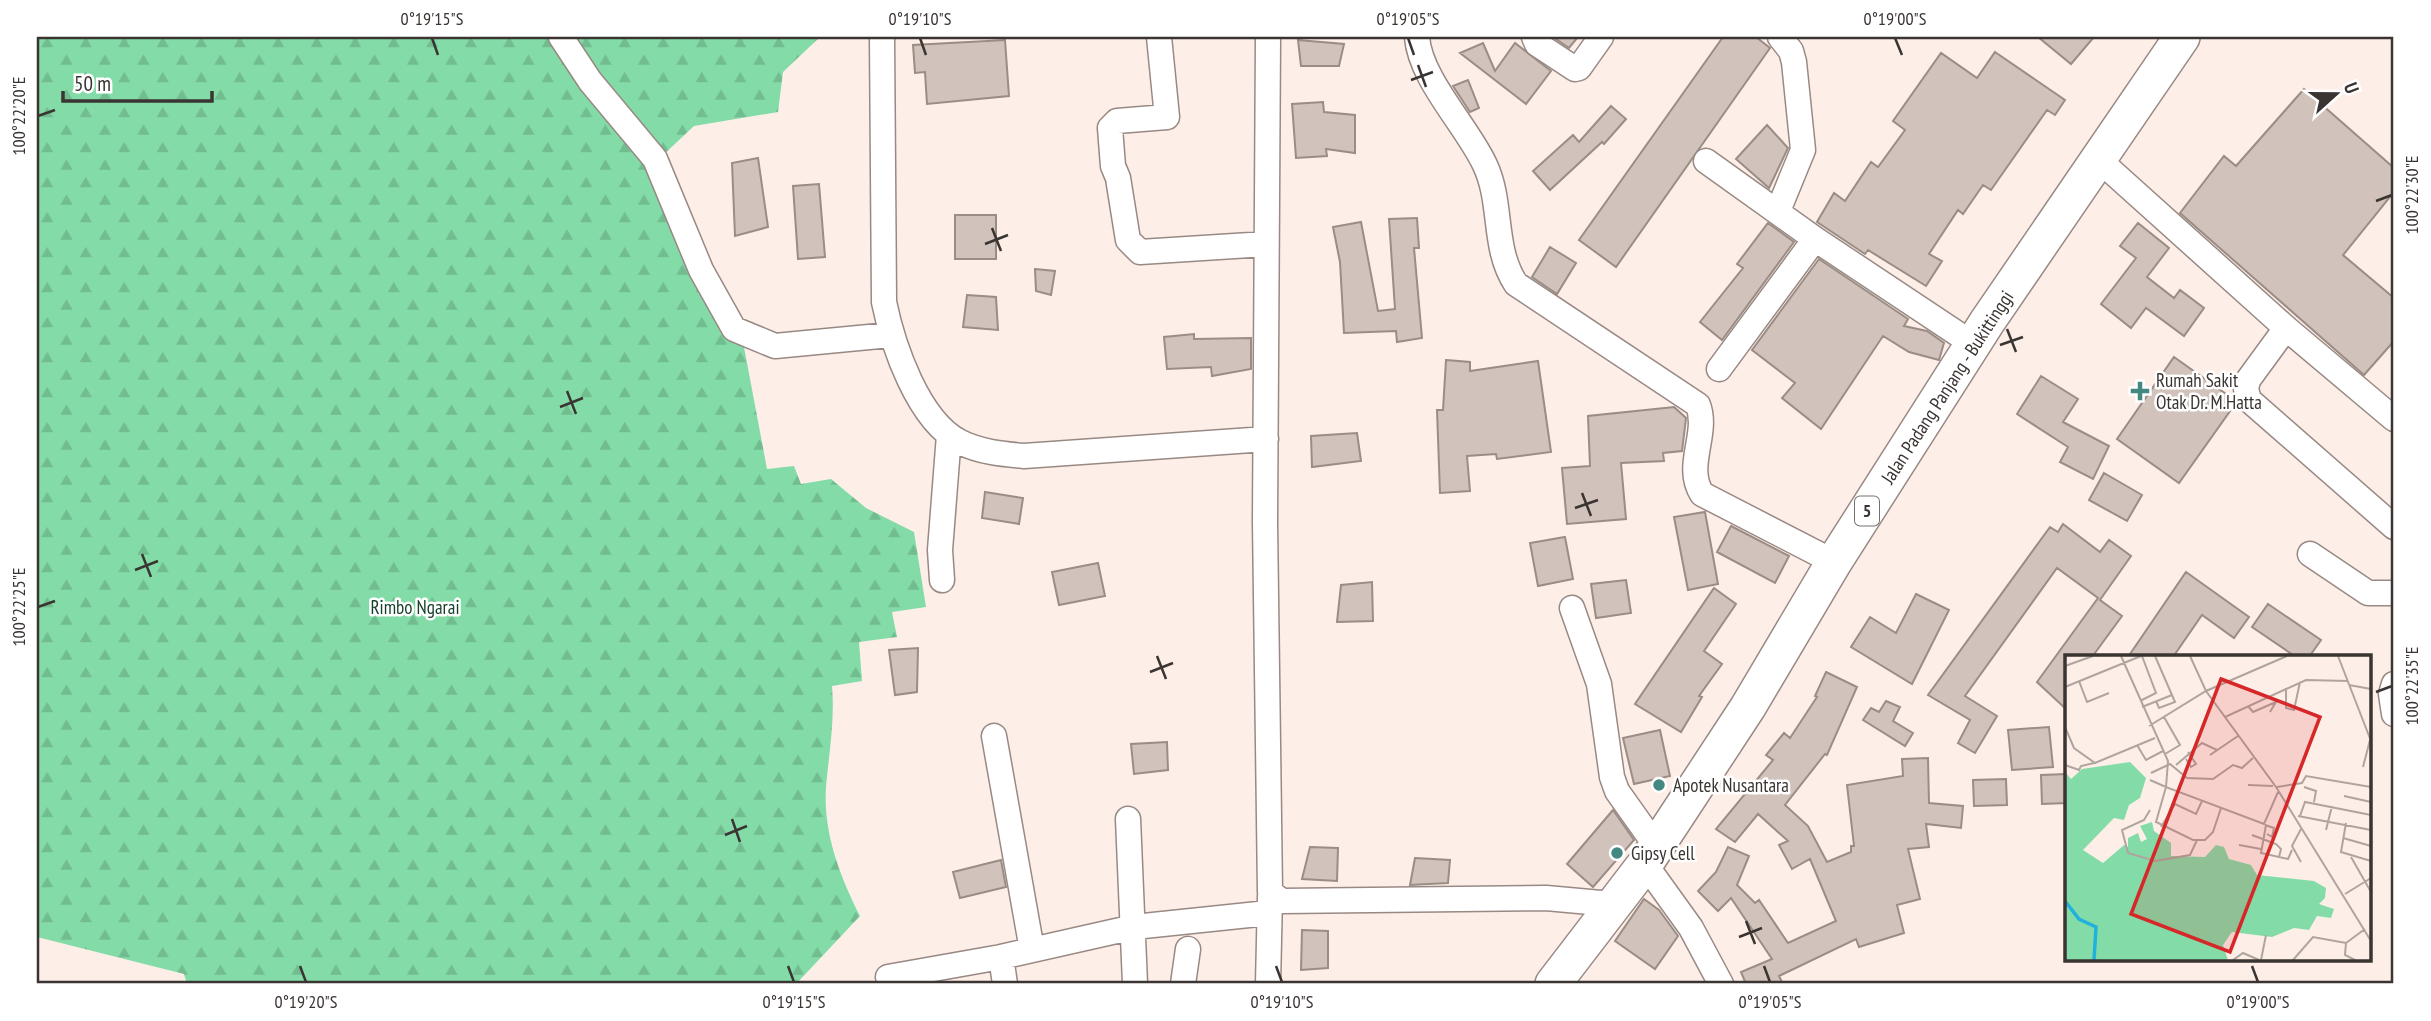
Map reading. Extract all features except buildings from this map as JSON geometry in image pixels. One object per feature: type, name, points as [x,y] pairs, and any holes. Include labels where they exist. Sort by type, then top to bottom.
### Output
[{"type":"highway","name":"Jalan Padang Panjang - Bukittinggi","points":[[1553,984],[1651,855],[1748,707],[1835,562],[1973,344],[2182,37]]},
{"type":"street","points":[[561,37],[590,81],[655,159],[701,270],[734,329],[775,346],[890,335]]},
{"type":"street","points":[[883,37],[884,302],[890,335],[903,366],[928,411],[949,435],[990,452],[1024,456],[1266,439]]},
{"type":"street","points":[[1159,37],[1167,117],[1117,121],[1110,128],[1113,166],[1118,178],[1128,240],[1140,252],[1266,244]]},
{"type":"street","points":[[1268,37],[1268,984]]},
{"type":"street","points":[[1417,37],[1423,61],[1484,163],[1492,182],[1502,253],[1516,284],[1698,405],[1702,428],[1695,477],[1702,494],[1835,562]]},
{"type":"street","points":[[1534,37],[1537,44],[1575,69],[1601,37]]},
{"type":"street","points":[[1778,211],[1802,158],[1803,140],[1794,62],[1791,51],[1780,37]]},
{"type":"street","points":[[2098,159],[2286,328],[2394,419]]},
{"type":"street","points":[[1706,160],[1815,239],[1973,344]]},
{"type":"street","points":[[1719,369],[1815,239]]},
{"type":"street","points":[[2286,328],[2249,380],[2246,389],[2249,400],[2394,527]]},
{"type":"street","points":[[942,580],[940,551],[949,435]]},
{"type":"street","points":[[2310,554],[2368,593],[2394,593]]},
{"type":"street","points":[[1572,608],[1598,684],[1612,777],[1617,791],[1721,984]]},
{"type":"street","points":[[2394,684],[2391,694],[2394,714]]},
{"type":"street","points":[[994,736],[1032,950]]},
{"type":"street","points":[[1128,819],[1135,984]]},
{"type":"street","points":[[888,977],[1001,957],[1134,927],[1269,902],[1546,898],[1612,904]]},
{"type":"street","points":[[1183,984],[1188,949]]},
{"type":"street","points":[[1001,957],[1005,984]]},
{"type":"green space","name":"Rimbo Ngarai","points":[[37,37],[820,37],[783,72],[778,112],[694,126],[660,158],[729,338],[744,347],[767,469],[794,466],[801,484],[831,479],[866,508],[914,532],[926,607],[892,612],[897,637],[859,642],[862,681],[832,686],[832,725],[826,787],[827,821],[834,854],[860,916],[796,984],[187,984],[184,974],[37,937]]},
{"type":"place","name":"Rumah Sakit Otak Dr. M.Hatta","points":[[2140,391]]},
{"type":"place","name":"Apotek Nusantara","points":[[1659,785]]},
{"type":"place","name":"Gipsy Cell","points":[[1617,853]]}]
